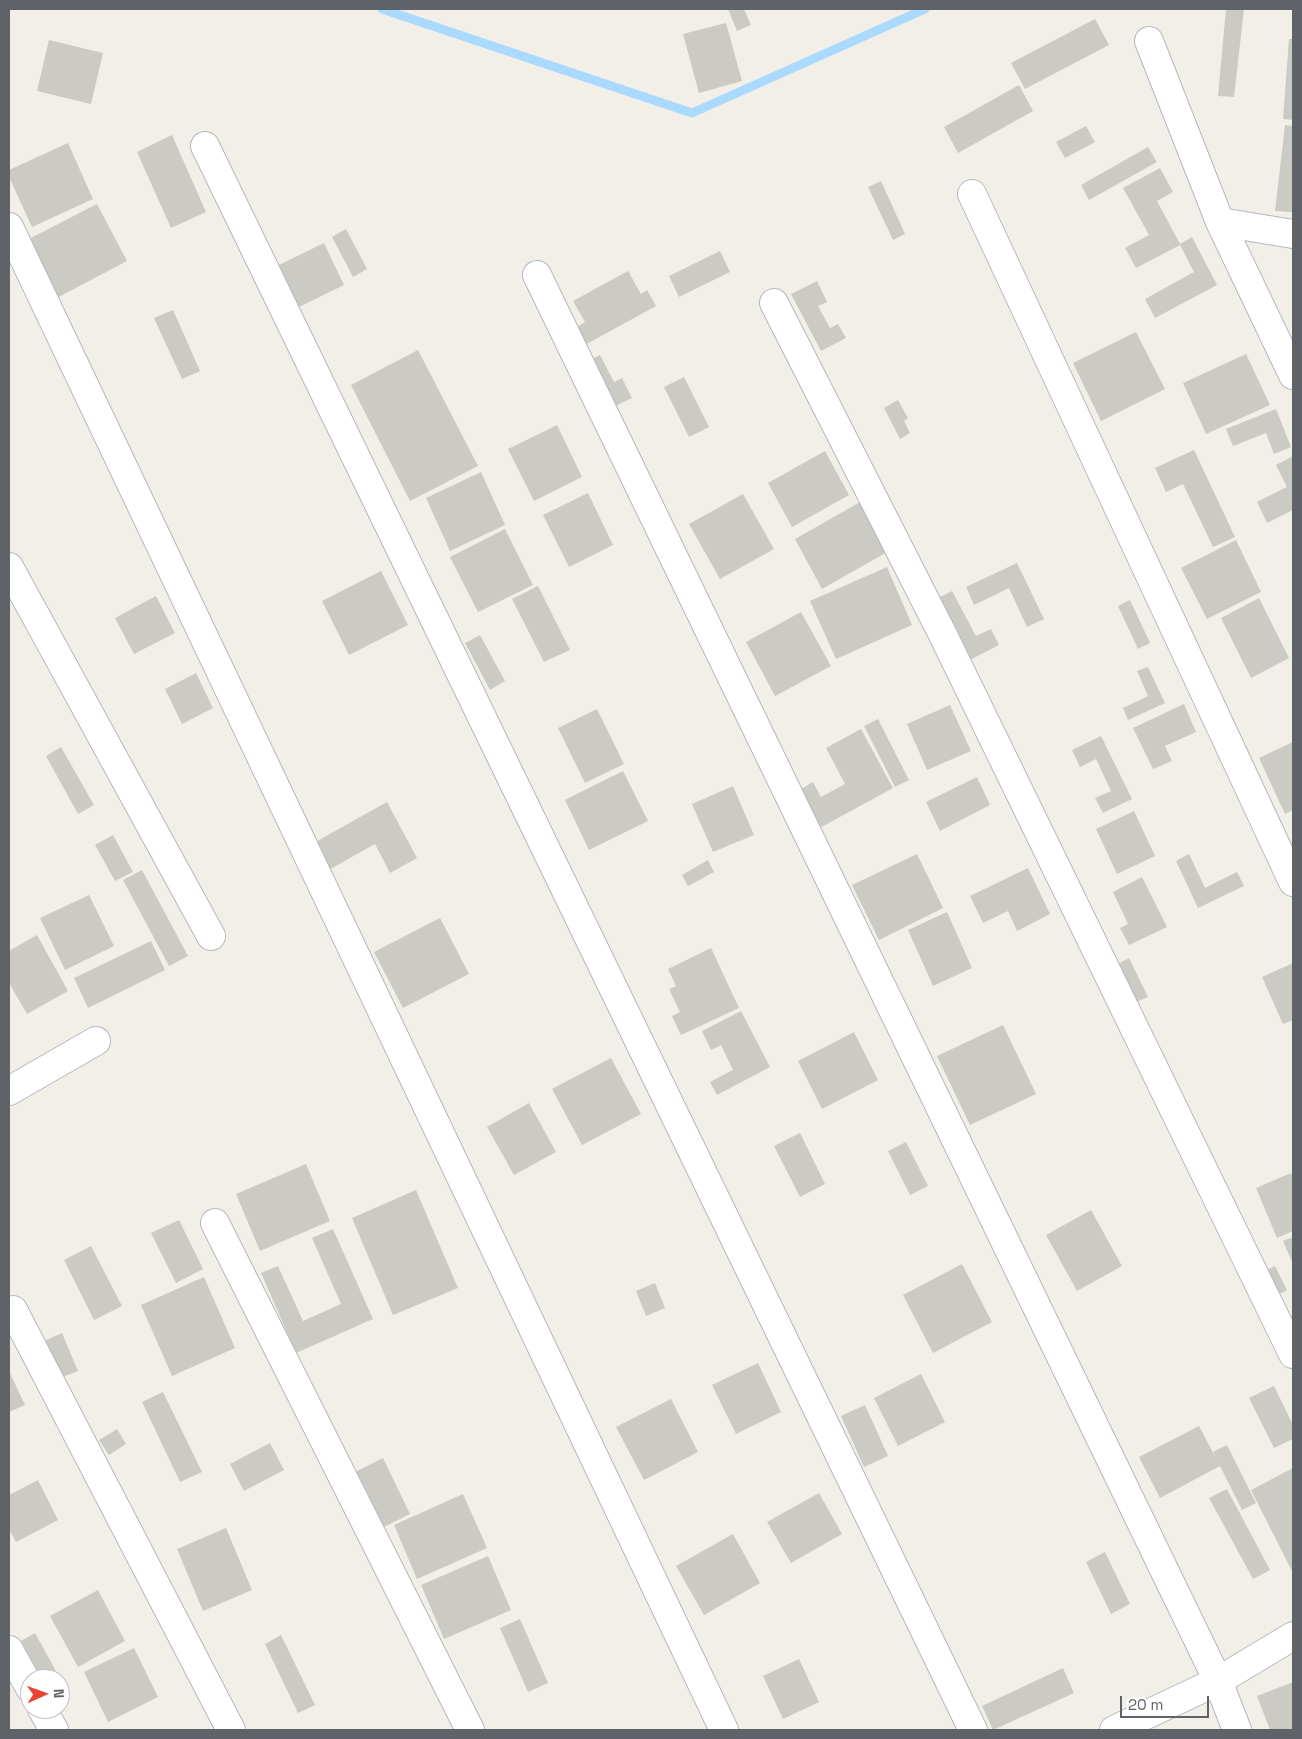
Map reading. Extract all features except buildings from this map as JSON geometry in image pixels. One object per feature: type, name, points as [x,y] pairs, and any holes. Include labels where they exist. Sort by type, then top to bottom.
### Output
[{"type":"street","points":[[1149,41],[1220,222],[1293,375]]},
{"type":"street","points":[[205,146],[973,1730]]},
{"type":"street","points":[[972,194],[1293,882]]},
{"type":"street","points":[[1220,222],[1293,234]]},
{"type":"street","points":[[9,227],[724,1730]]},
{"type":"street","points":[[537,275],[1218,1681],[1237,1730]]},
{"type":"street","points":[[774,302],[943,635],[1293,1354]]},
{"type":"street","points":[[9,567],[212,936]]},
{"type":"street","points":[[9,1090],[96,1041]]},
{"type":"street","points":[[215,1222],[470,1730]]},
{"type":"street","points":[[13,1310],[231,1730]]},
{"type":"street","points":[[1114,1730],[1218,1681],[1293,1636]]},
{"type":"street","points":[[9,1650],[20,1670]]},
{"type":"street","points":[[48,1719],[54,1730]]},
{"type":"waterway","points":[[382,9],[692,113],[925,9]]}]
